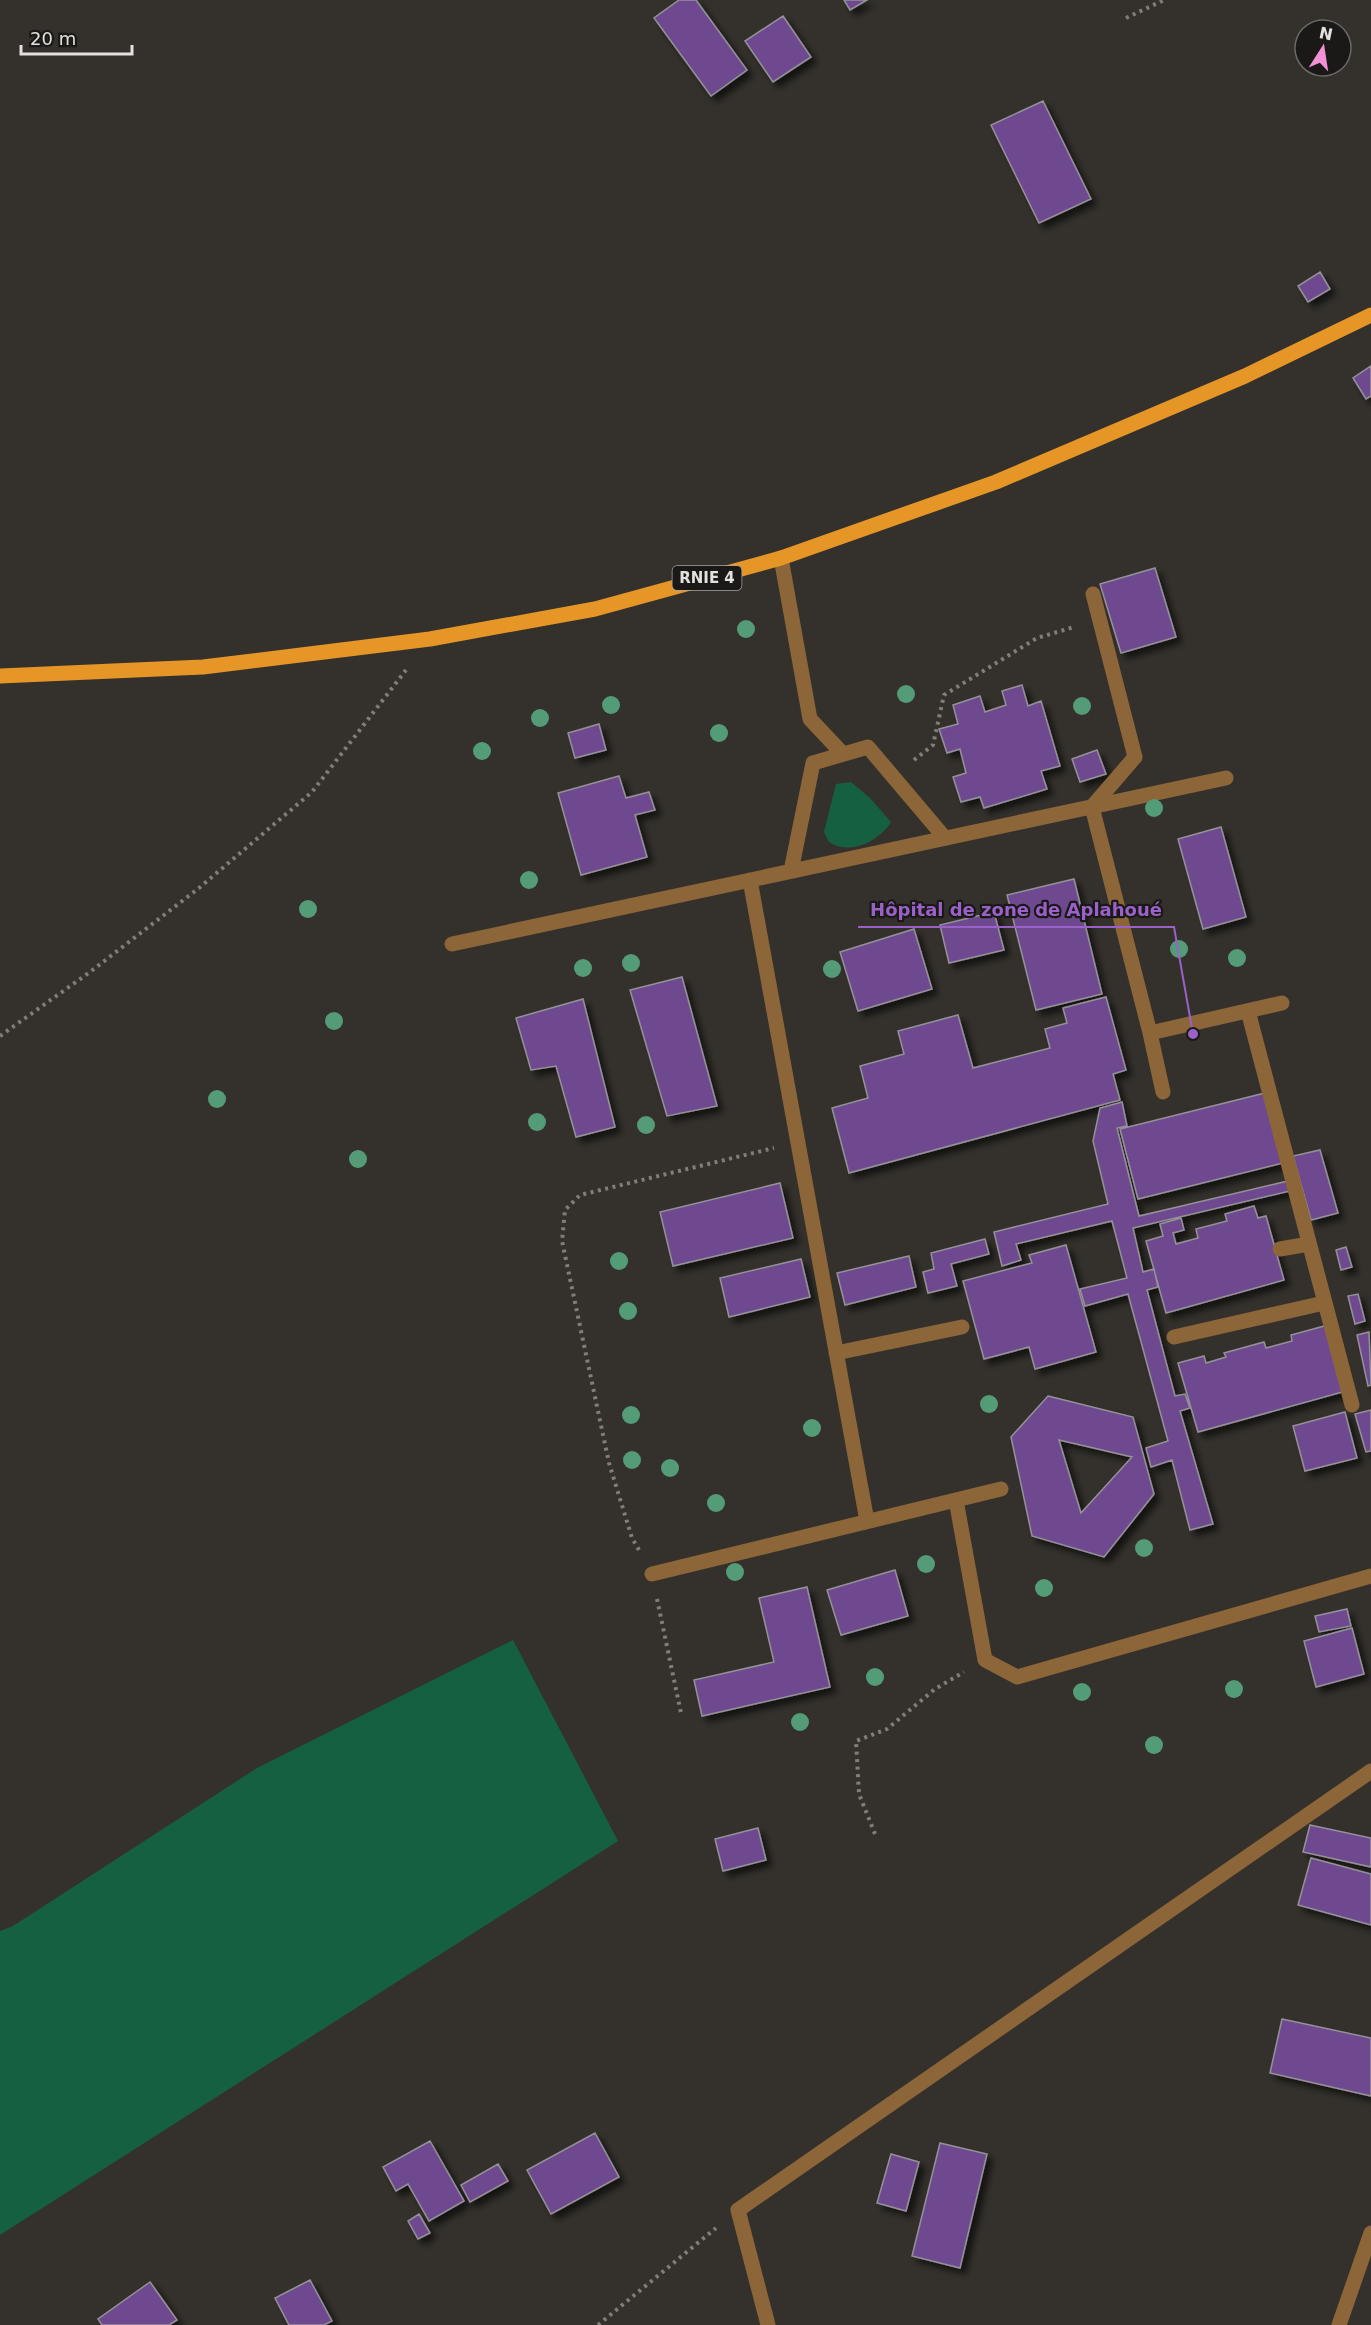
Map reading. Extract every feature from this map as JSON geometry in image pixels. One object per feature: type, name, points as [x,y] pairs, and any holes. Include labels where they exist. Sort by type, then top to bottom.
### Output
[{"type":"main road","name":"RNIE 4","points":[[0,676],[203,667],[430,639],[595,609],[781,558],[996,482],[1245,376],[1371,315]]},
{"type":"street","points":[[781,558],[810,719],[843,754]]},
{"type":"street","points":[[1092,807],[1135,757],[1093,594]]},
{"type":"street","points":[[791,871],[813,763],[868,747],[945,838]]},
{"type":"street","points":[[452,944],[1226,778]]},
{"type":"street","points":[[1092,807],[1163,1092]]},
{"type":"street","points":[[750,880],[867,1521]]},
{"type":"street","points":[[1150,1033],[1282,1003]]},
{"type":"street","points":[[1248,1011],[1352,1405]]},
{"type":"street","points":[[1280,1249],[1309,1244]]},
{"type":"street","points":[[1174,1337],[1324,1303]]},
{"type":"street","points":[[836,1353],[962,1327]]},
{"type":"street","points":[[652,1574],[1001,1489]]},
{"type":"street","points":[[956,1500],[985,1660],[1017,1677],[1371,1576]]},
{"type":"street","points":[[768,2325],[738,2210],[1371,1771]]},
{"type":"street","points":[[1339,2325],[1371,2233]]},
{"type":"path","points":[[1126,18],[1164,0]]},
{"type":"path","points":[[888,771],[911,762],[933,746],[944,695],[1037,638],[1100,620]]},
{"type":"path","points":[[0,1036],[90,972],[199,888],[312,792],[430,639]]},
{"type":"path","points":[[681,1713],[652,1574],[632,1538],[609,1463],[562,1241],[565,1210],[580,1195],[798,1142]]},
{"type":"path","points":[[875,1834],[859,1794],[856,1741],[887,1729],[934,1689],[985,1660]]},
{"type":"path","points":[[598,2325],[738,2210]]},
{"type":"green space","points":[[851,782],[870,798],[891,822],[882,833],[870,841],[856,846],[840,847],[829,842],[824,832],[836,784]]},
{"type":"green space","points":[[513,1640],[618,1841],[0,2235],[0,1931],[13,1926],[257,1768]]},
{"type":"building","points":[[679,0],[696,0],[747,70],[711,96],[654,18]]},
{"type":"building","points":[[844,0],[867,0],[850,10]]},
{"type":"building","points":[[783,16],[811,57],[773,82],[745,41]]},
{"type":"building","points":[[1043,101],[1091,199],[1039,223],[991,125]]},
{"type":"building","points":[[1320,272],[1330,289],[1308,302],[1298,286]]},
{"type":"building","points":[[1371,366],[1371,396],[1366,399],[1353,378]]},
{"type":"building","points":[[1155,568],[1176,637],[1121,653],[1100,584]]},
{"type":"building","points":[[1022,685],[1028,706],[1041,701],[1060,766],[1041,771],[1047,789],[984,808],[980,797],[961,802],[953,777],[966,773],[960,749],[947,753],[939,729],[958,724],[953,705],[980,696],[985,712],[1006,705],[1002,691]]},
{"type":"building","points":[[599,724],[606,750],[575,758],[568,733]]},
{"type":"building","points":[[1097,750],[1106,774],[1080,782],[1072,759]]},
{"type":"building","points":[[619,776],[626,798],[649,792],[655,810],[635,815],[647,857],[581,875],[558,793]]},
{"type":"building","points":[[1221,827],[1246,917],[1203,929],[1178,839]]},
{"type":"building","points":[[1074,879],[1102,994],[1036,1010],[1007,895]]},
{"type":"building","points":[[994,912],[1004,950],[949,963],[940,925]]},
{"type":"building","points":[[914,929],[932,989],[858,1011],[840,952]]},
{"type":"building","points":[[682,977],[717,1106],[667,1116],[630,990]]},
{"type":"building","points":[[1106,997],[1126,1070],[1113,1074],[1120,1100],[849,1173],[832,1108],[868,1098],[860,1066],[904,1054],[898,1031],[958,1015],[973,1068],[1050,1048],[1045,1029],[1067,1023],[1063,1008]]},
{"type":"building","points":[[583,999],[615,1127],[576,1137],[556,1066],[531,1070],[516,1018]]},
{"type":"building","points":[[1265,1093],[1283,1163],[1138,1199],[1120,1129]]},
{"type":"building","points":[[1122,1102],[1127,1126],[1117,1128],[1139,1216],[1288,1181],[1290,1191],[1133,1228],[1143,1272],[1154,1269],[1158,1287],[1147,1290],[1175,1396],[1185,1394],[1190,1408],[1180,1411],[1213,1524],[1190,1530],[1172,1460],[1151,1467],[1146,1448],[1168,1441],[1128,1294],[1085,1306],[1080,1289],[1127,1278],[1112,1221],[1016,1244],[1021,1260],[1002,1266],[994,1232],[1108,1204],[1093,1141],[1100,1108]]},
{"type":"building","points":[[1320,1150],[1338,1213],[1311,1220],[1293,1156]]},
{"type":"building","points":[[780,1183],[793,1238],[673,1266],[660,1212]]},
{"type":"building","points":[[1254,1206],[1258,1218],[1266,1216],[1284,1280],[1166,1313],[1146,1241],[1163,1236],[1160,1224],[1181,1218],[1184,1230],[1173,1233],[1176,1244],[1198,1238],[1196,1229],[1227,1221],[1225,1214]]},
{"type":"building","points":[[985,1239],[989,1254],[951,1264],[957,1286],[928,1293],[923,1272],[934,1269],[931,1253]]},
{"type":"building","points":[[1066,1245],[1096,1352],[1035,1369],[1029,1347],[984,1359],[963,1281],[1032,1263],[1029,1255]]},
{"type":"building","points":[[1346,1247],[1352,1267],[1341,1270],[1336,1250]]},
{"type":"building","points":[[909,1256],[916,1287],[845,1305],[837,1273]]},
{"type":"building","points":[[801,1259],[810,1297],[729,1317],[720,1278]]},
{"type":"building","points":[[1358,1294],[1365,1321],[1355,1324],[1348,1296]]},
{"type":"building","points":[[1328,1325],[1346,1391],[1198,1432],[1178,1363],[1204,1356],[1206,1363],[1226,1357],[1224,1353],[1264,1342],[1266,1348],[1292,1341],[1291,1335]]},
{"type":"building","points":[[1369,1332],[1371,1385],[1368,1386],[1357,1335]]},
{"type":"building","points":[[1048,1396],[1133,1417],[1154,1494],[1104,1557],[1032,1536],[1011,1437]],"holes":[[[1059,1440],[1132,1457],[1081,1513]]]},
{"type":"building","points":[[1371,1410],[1371,1451],[1366,1452],[1355,1414]]},
{"type":"building","points":[[1345,1412],[1357,1458],[1305,1471],[1293,1426]]},
{"type":"building","points":[[895,1570],[908,1616],[841,1635],[827,1590]]},
{"type":"building","points":[[807,1587],[830,1687],[702,1716],[694,1680],[774,1662],[759,1598]]},
{"type":"building","points":[[1347,1609],[1351,1626],[1319,1632],[1315,1616]]},
{"type":"building","points":[[1352,1628],[1364,1674],[1316,1687],[1304,1641]]},
{"type":"building","points":[[1310,1825],[1371,1838],[1371,1867],[1303,1852]]},
{"type":"building","points":[[758,1828],[766,1860],[723,1871],[715,1839]]},
{"type":"building","points":[[1311,1858],[1371,1874],[1371,1925],[1298,1905]]},
{"type":"building","points":[[1282,2019],[1371,2038],[1371,2096],[1270,2073]]},
{"type":"building","points":[[595,2133],[619,2177],[551,2214],[527,2170]]},
{"type":"building","points":[[430,2141],[464,2201],[429,2221],[408,2184],[396,2191],[383,2167]]},
{"type":"building","points":[[940,2143],[987,2154],[960,2268],[912,2256]]},
{"type":"building","points":[[891,2154],[919,2162],[906,2211],[877,2203]]},
{"type":"building","points":[[498,2164],[508,2181],[470,2202],[461,2185]]},
{"type":"building","points":[[419,2214],[430,2233],[418,2239],[408,2221]]},
{"type":"building","points":[[310,2280],[332,2321],[324,2325],[289,2325],[275,2298]]},
{"type":"building","points":[[150,2282],[177,2320],[169,2325],[102,2325],[98,2319]]},
{"type":"place","name":"Hôpital de zone de Aplahoué","points":[[1193,1034]]}]
